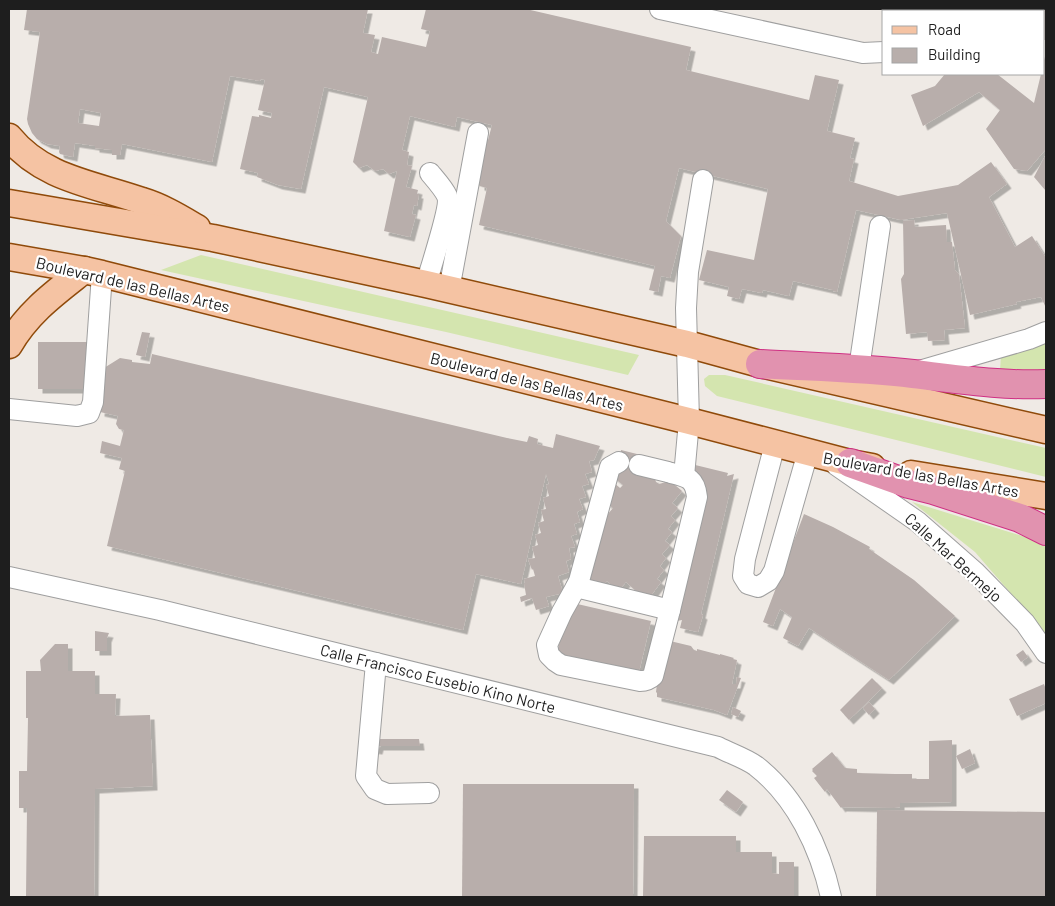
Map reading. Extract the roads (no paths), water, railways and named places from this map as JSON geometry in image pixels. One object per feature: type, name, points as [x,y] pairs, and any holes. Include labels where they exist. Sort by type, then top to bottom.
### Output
[{"type":"highway","points":[[760,364],[857,378],[912,374],[987,384],[1046,384]]},
{"type":"highway","points":[[827,457],[977,503],[1020,518],[1046,531]]},
{"type":"main road","points":[[9,137],[35,162],[54,172],[73,181],[143,201],[176,215],[213,238]]},
{"type":"main road","points":[[9,203],[213,238],[687,344],[760,364]]},
{"type":"main road","name":"Boulevard de las Bellas Artes","points":[[9,257],[93,272],[827,457],[1046,496]]},
{"type":"main road","points":[[9,345],[17,331],[31,314],[93,272]]},
{"type":"main road","points":[[857,378],[1046,430]]},
{"type":"street","points":[[673,10],[862,53],[882,52]]},
{"type":"street","points":[[437,287],[478,133]]},
{"type":"street","points":[[430,173],[448,197],[440,238],[437,287]]},
{"type":"street","points":[[674,474],[689,421],[686,308],[688,272],[703,180]]},
{"type":"street","points":[[857,378],[880,226]]},
{"type":"street","points":[[9,409],[77,416],[89,413],[93,402],[93,272]]},
{"type":"street","points":[[912,374],[1029,340],[1046,332]]},
{"type":"street","points":[[775,444],[745,559],[743,576],[748,584],[758,587],[768,581],[774,571],[827,457]]},
{"type":"street","name":"Calle Mar Bermejo","points":[[827,457],[918,522],[975,572],[1025,623],[1046,653]]},
{"type":"street","points":[[619,462],[610,467],[576,588],[562,612],[547,645],[549,655],[555,662],[561,665],[646,681],[653,676],[655,670],[697,497],[696,488],[691,480],[639,465]]},
{"type":"street","name":"Calle Francisco Eusebio Kino Norte","points":[[9,577],[160,610],[718,747],[755,765],[780,789],[803,820],[828,882],[831,897]]},
{"type":"street","points":[[576,588],[670,610]]},
{"type":"street","points":[[376,663],[366,776],[375,789],[387,794],[429,793]]}]
